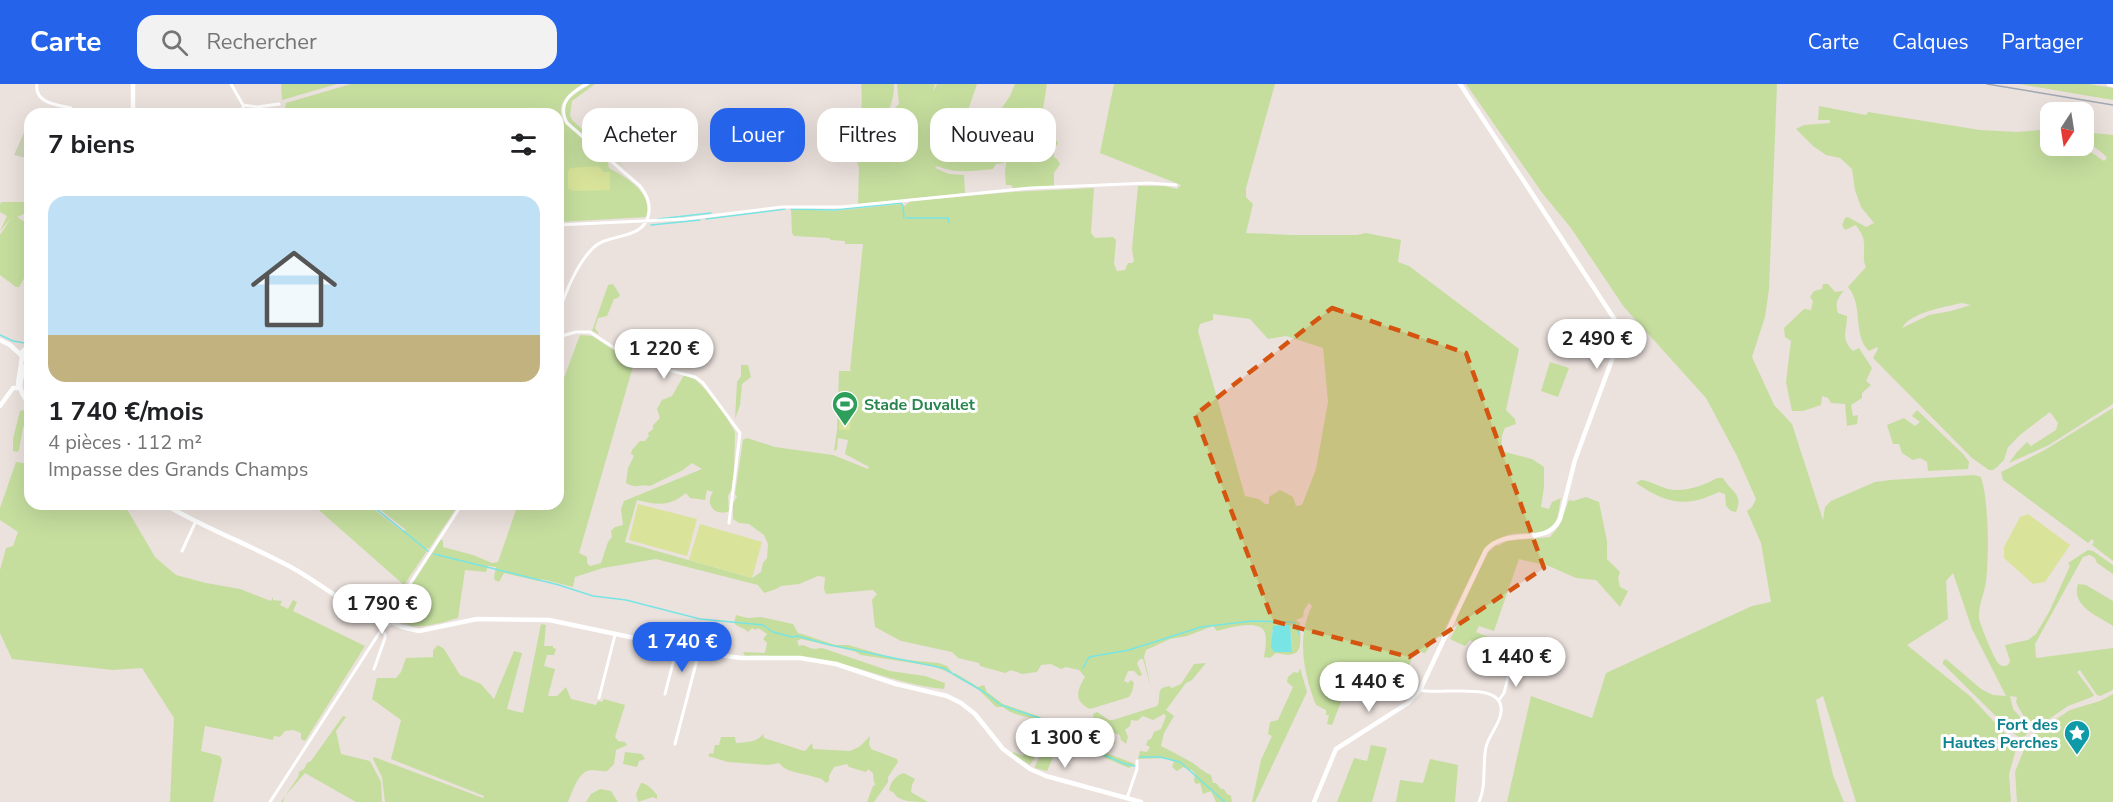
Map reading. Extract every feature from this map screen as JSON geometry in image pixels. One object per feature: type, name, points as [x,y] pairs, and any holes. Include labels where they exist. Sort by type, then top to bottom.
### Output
[{"type":"street","points":[[37,84],[37,93],[42,99],[71,108]]},
{"type":"street","points":[[133,84],[133,108]]},
{"type":"street","points":[[231,84],[243,108]]},
{"type":"street","points":[[563,108],[567,97],[586,84]]},
{"type":"street","points":[[1314,802],[1336,749],[1408,703],[1420,690],[1482,556],[1491,544],[1512,537],[1549,532],[1557,524],[1575,460],[1620,338],[1615,320],[1460,84]]},
{"type":"street","points":[[243,105],[266,107],[279,104]]},
{"type":"street","points":[[564,114],[567,123],[640,186],[647,194],[649,211],[640,229],[604,241],[593,248],[564,298]]},
{"type":"street","points":[[564,225],[685,219],[782,207],[841,207],[1031,188],[1150,183],[1176,185]]},
{"type":"street","points":[[632,222],[634,231]]},
{"type":"street","points":[[564,336],[582,331],[590,332],[634,361],[689,375],[703,383],[740,433],[729,523]]},
{"type":"street","points":[[0,340],[24,349]]},
{"type":"street","points":[[10,345],[24,356]]},
{"type":"street","points":[[0,405],[18,388],[24,361]]},
{"type":"street","points":[[18,388],[24,396]]},
{"type":"street","points":[[176,510],[232,540],[289,565],[351,606],[383,622],[391,622],[418,631],[477,620],[565,622],[699,652],[740,658],[801,658],[836,664],[896,684],[942,694],[961,703],[975,714],[1003,749],[1023,765],[1046,776],[1140,802]]},
{"type":"street","points":[[270,802],[381,630],[385,615],[389,616],[458,510]]},
{"type":"street","points":[[182,551],[196,520]]},
{"type":"street","points":[[379,595],[397,603]]},
{"type":"street","points":[[389,616],[391,622]]},
{"type":"street","points":[[374,669],[385,638],[381,630]]},
{"type":"street","points":[[600,698],[615,633]]},
{"type":"street","points":[[665,694],[677,646]]},
{"type":"street","points":[[675,744],[699,652]]},
{"type":"street","points":[[1499,700],[1504,693],[1511,666]]},
{"type":"street","points":[[1420,690],[1486,692],[1499,700],[1501,715],[1486,746],[1484,791],[1479,802]]},
{"type":"street","points":[[1130,800],[1137,761]]},
{"type":"highlighted area","points":[[1332,308],[1466,353],[1544,568],[1409,657],[1273,621],[1195,415]]},
{"type":"green space","points":[[281,84],[337,84],[282,100]]},
{"type":"green space","points":[[351,84],[582,84],[564,100],[562,108],[285,108],[286,103]]},
{"type":"green space","points":[[591,84],[595,84],[572,101],[570,115],[582,129],[582,134],[573,127],[564,114],[567,103]]},
{"type":"green space","points":[[861,84],[894,84],[890,108],[861,108]]},
{"type":"green space","points":[[897,84],[935,84],[933,92],[937,84],[977,84],[969,108],[930,108],[930,162],[1004,162],[996,164],[993,169],[972,171],[951,170],[937,166],[935,168],[949,174],[964,175],[965,193],[858,204],[858,162],[918,162],[918,108],[895,108],[899,104]]},
{"type":"green space","points":[[1015,84],[1047,84],[1043,108],[1002,108]]},
{"type":"green space","points":[[1114,84],[1275,84],[1246,188],[1246,197],[1253,204],[1246,233],[1357,235],[1366,233],[1401,240],[1398,262],[1409,266],[1519,349],[1506,410],[1515,419],[1516,424],[1505,428],[1502,446],[1505,452],[1532,459],[1544,467],[1541,507],[1549,509],[1552,502],[1561,498],[1556,519],[1549,528],[1534,533],[1508,535],[1496,540],[1483,551],[1441,637],[1438,636],[1425,653],[1415,651],[1401,684],[1390,681],[1383,696],[1374,695],[1377,684],[1364,677],[1358,693],[1350,699],[1343,697],[1332,725],[1327,724],[1329,715],[1326,715],[1326,710],[1316,705],[1305,668],[1303,643],[1307,618],[1312,606],[1309,603],[1304,610],[1303,617],[1296,620],[1300,623],[1300,644],[1299,649],[1292,654],[1276,653],[1270,658],[1264,657],[1265,633],[1257,626],[1244,625],[1217,631],[1213,626],[1187,636],[1170,639],[1146,650],[1144,657],[1151,688],[1143,659],[1140,659],[1137,663],[1142,675],[1128,671],[1124,681],[1128,683],[1131,680],[1134,683],[1129,697],[1090,709],[1079,699],[1080,686],[1085,677],[1079,670],[1066,667],[1061,669],[1051,664],[1041,665],[1037,672],[1022,674],[1011,670],[1005,673],[958,658],[952,652],[901,641],[875,627],[872,600],[877,594],[873,590],[826,594],[825,577],[818,576],[799,584],[781,586],[764,593],[758,585],[656,559],[603,568],[575,577],[573,587],[504,573],[499,582],[494,577],[496,567],[488,566],[486,572],[465,570],[458,618],[417,626],[402,622],[396,617],[395,613],[399,610],[397,608],[441,539],[443,547],[492,563],[498,562],[516,510],[564,510],[564,378],[580,335],[592,336],[634,363],[579,553],[587,557],[587,563],[590,566],[601,563],[612,537],[611,531],[623,525],[621,509],[624,501],[702,469],[692,463],[683,470],[650,486],[633,486],[626,483],[628,468],[634,456],[631,454],[632,450],[640,441],[645,441],[649,436],[648,433],[660,418],[657,409],[662,400],[672,396],[684,375],[696,380],[705,389],[723,411],[735,432],[734,474],[733,487],[728,496],[729,511],[720,512],[713,509],[710,501],[713,492],[707,490],[705,500],[690,498],[686,493],[674,501],[663,504],[637,500],[625,542],[752,578],[761,572],[767,558],[768,544],[764,535],[749,524],[739,523],[733,519],[733,504],[737,496],[735,494],[743,440],[747,438],[775,447],[833,455],[868,469],[869,467],[845,454],[848,440],[838,438],[837,449],[834,451],[839,371],[853,371],[850,370],[863,244],[845,244],[845,241],[829,238],[794,236],[791,209],[833,211],[901,204],[903,207],[911,201],[1012,192],[1094,188],[1091,233],[1095,238],[1113,237],[1116,240],[1114,264],[1117,271],[1125,270],[1128,263],[1134,261],[1132,249],[1138,186],[1165,186],[1177,189],[1181,185],[1100,153]],"holes":[[[1213,314],[1250,319],[1268,339],[1286,336],[1323,348],[1328,402],[1316,469],[1302,505],[1296,506],[1293,497],[1280,490],[1269,497],[1269,504],[1245,496],[1198,331],[1200,324],[1213,320]],[[1272,630],[1291,634],[1292,652],[1274,652]]]},
{"type":"green space","points":[[1466,84],[1777,84],[1769,289],[1765,317],[1752,357],[1774,405],[1792,424],[1823,520],[1825,507],[1831,501],[1875,482],[1974,475],[1981,477],[1986,501],[1988,544],[1986,582],[1979,618],[1994,657],[2002,666],[2008,665],[2010,661],[2005,645],[2028,640],[2036,634],[2070,566],[2068,563],[2088,550],[2113,565],[2113,574],[2090,555],[2083,557],[2035,644],[2036,658],[2113,648],[2113,690],[2100,696],[2097,695],[2080,670],[2077,672],[2094,695],[2068,706],[2036,728],[2022,713],[2016,702],[2017,697],[2010,696],[2013,709],[2031,729],[2024,737],[2013,733],[1943,664],[1946,659],[1981,689],[1993,695],[2006,696],[1972,629],[1953,573],[1946,581],[1948,619],[1907,645],[1971,697],[2017,746],[2009,774],[2011,802],[1856,802],[1823,696],[1816,700],[1833,775],[1844,802],[1507,802],[1531,696],[1592,718],[1606,673],[1752,606],[1771,602],[1761,543],[1747,511],[1756,499],[1737,456],[1706,398],[1624,307],[1571,228],[1543,194]]},
{"type":"green space","points":[[2019,84],[2089,84],[2113,88],[2113,100]]},
{"type":"green space","points":[[1819,106],[1866,115],[1868,112],[1980,130],[2017,132],[2040,130],[2040,156],[2094,156],[2094,154],[2104,161],[2107,158],[2094,147],[2094,133],[2113,135],[2113,404],[2049,445],[2009,463],[2027,442],[2031,446],[2056,430],[2058,423],[2050,412],[2008,447],[2004,460],[1993,470],[1989,470],[1972,458],[1873,358],[1877,347],[1869,351],[1861,337],[1856,302],[1848,287],[1866,267],[1864,240],[1856,225],[1845,230],[1842,225],[1848,217],[1866,227],[1874,223],[1861,207],[1855,190],[1852,169],[1840,158],[1826,155],[1813,146],[1796,129],[1804,125],[1830,123],[1830,120],[1818,120]],"holes":[[[1962,303],[1971,305],[1929,315],[1902,328],[1906,322],[1920,314]]]},
{"type":"green space","points":[[564,121],[582,139],[582,162],[607,162],[609,168],[624,176],[637,187],[643,194],[647,208],[646,217],[564,222]]},
{"type":"green space","points":[[24,132],[24,158],[14,155]]},
{"type":"green space","points":[[1056,158],[1060,164],[1054,173],[1054,186],[1013,188],[1011,185],[1006,185],[1006,162],[1056,162]]},
{"type":"green space","points":[[598,166],[604,172],[610,172],[610,190],[573,191],[568,188],[570,168]]},
{"type":"green space","points":[[2,202],[24,202],[24,214],[17,217],[24,221],[24,278],[19,287],[0,275],[0,235],[11,218],[0,231],[7,216],[0,212]]},
{"type":"green space","points":[[613,284],[620,295],[614,299],[607,316],[598,318],[595,328],[599,334],[592,331],[608,285]]},
{"type":"green space","points":[[1823,284],[1828,284],[1835,292],[1844,291],[1838,299],[1837,307],[1838,313],[1847,316],[1845,335],[1847,342],[1853,351],[1859,348],[1872,368],[1866,381],[1871,385],[1862,393],[1862,398],[1851,405],[1853,416],[1858,415],[1857,424],[1847,426],[1845,404],[1831,403],[1828,398],[1822,396],[1821,405],[1803,411],[1792,411],[1786,382],[1791,341],[1785,337],[1784,328],[1804,309],[1811,310],[1813,301],[1810,297],[1814,291],[1822,289]]},
{"type":"green space","points":[[1550,362],[1569,368],[1558,397],[1541,391]]},
{"type":"green space","points":[[741,365],[748,365],[751,377],[742,384],[740,405],[735,419],[737,382],[741,376]]},
{"type":"green space","points":[[840,408],[851,409],[850,430],[839,430]]},
{"type":"green space","points":[[2113,408],[2113,561],[2092,545],[2094,542],[2092,539],[2088,543],[2003,480],[2001,472],[2043,451]]},
{"type":"green space","points":[[24,410],[24,427],[17,452],[13,451],[13,439],[20,411]]},
{"type":"green space","points":[[1917,410],[1964,455],[1969,462],[1968,469],[1928,471],[1927,462],[1920,458],[1913,460],[1902,453],[1899,444],[1893,444],[1887,425],[1904,418],[1915,426],[1920,422],[1912,416]]},
{"type":"green space","points":[[16,462],[24,463],[24,510],[128,510],[155,557],[176,575],[240,589],[271,601],[273,597],[273,600],[282,601],[280,605],[288,609],[293,600],[297,602],[293,611],[365,646],[305,741],[301,739],[301,733],[293,730],[285,731],[280,737],[274,736],[273,740],[205,726],[201,751],[220,756],[222,760],[213,802],[170,802],[174,718],[142,668],[113,670],[12,659],[0,633],[0,570],[6,548],[13,546],[18,532],[0,520],[0,508]]},
{"type":"green space","points":[[1717,478],[1723,478],[1738,497],[1736,512],[1726,506],[1725,494],[1719,492],[1696,500],[1676,501],[1657,496],[1636,483],[1641,480],[1671,490],[1685,490]]},
{"type":"green space","points":[[1586,497],[1599,502],[1607,541],[1607,559],[1620,572],[1618,578],[1620,587],[1628,591],[1620,607],[1596,580],[1576,578],[1549,566],[1519,559],[1494,631],[1479,626],[1476,632],[1488,637],[1485,648],[1470,640],[1465,646],[1450,639],[1459,622],[1456,621],[1457,616],[1488,553],[1496,545],[1507,541],[1550,537],[1559,526],[1569,500]]},
{"type":"green space","points":[[638,504],[697,519],[687,556],[629,540]]},
{"type":"green space","points":[[319,510],[375,510],[402,531],[406,530],[381,510],[455,510],[429,549],[426,548],[427,551],[404,585]]},
{"type":"green space","points":[[2028,514],[2070,545],[2045,582],[2033,584],[2004,558],[2004,547],[2020,517]]},
{"type":"green space","points":[[700,524],[762,542],[752,578],[689,560]]},
{"type":"green space","points":[[2078,584],[2086,585],[2113,601],[2113,626],[2087,610],[2082,604],[2078,598]]},
{"type":"green space","points":[[736,615],[748,618],[761,617],[793,624],[798,633],[835,645],[848,645],[897,659],[939,663],[947,666],[952,672],[932,666],[861,655],[854,651],[801,639],[797,641],[799,646],[822,648],[890,671],[925,676],[945,683],[944,689],[907,682],[837,663],[769,656],[745,656],[743,652],[765,653],[767,643],[763,639],[767,634],[758,628],[756,630],[752,628],[748,632],[737,626],[734,623]]},
{"type":"green space","points":[[541,624],[546,625],[544,646],[553,646],[556,649],[554,655],[547,655],[544,666],[555,669],[548,696],[557,696],[566,687],[571,699],[596,705],[598,701],[602,702],[604,699],[625,705],[615,737],[627,745],[616,750],[614,764],[607,771],[586,771],[576,782],[568,802],[385,802],[382,777],[374,757],[483,798],[484,796],[391,759],[401,720],[372,699],[377,678],[396,678],[406,658],[433,657],[433,650],[438,645],[444,649],[460,675],[481,684],[494,699],[514,651],[522,653],[507,709],[523,713]]},
{"type":"green space","points":[[1206,663],[1192,680],[1186,683],[1166,710],[1174,716],[1164,733],[1161,746],[1211,775],[1213,783],[1231,796],[1232,802],[1216,802],[1211,791],[1203,794],[1200,783],[1196,784],[1194,781],[1195,773],[1183,767],[1177,771],[1172,767],[1174,762],[1166,758],[1138,759],[1140,751],[1147,752],[1150,747],[1146,745],[1154,732],[1161,729],[1166,716],[1164,714],[1153,720],[1143,716],[1137,721],[1131,720],[1130,726],[1125,730],[1128,737],[1126,744],[1121,740],[1120,735],[1114,733],[1112,735],[1115,744],[1102,741],[1102,733],[1095,728],[1093,714],[1097,712],[1113,720],[1157,706],[1162,688],[1169,686],[1172,688],[1181,684],[1194,664]]},
{"type":"green space","points":[[1300,668],[1307,692],[1255,802],[1252,802],[1261,760],[1272,736],[1268,734],[1270,722],[1278,720],[1293,687],[1287,682],[1288,677],[1294,672],[1298,673]]},
{"type":"green space","points":[[955,673],[978,687],[984,685],[987,692],[1003,704],[1038,716],[1056,727],[1059,724],[1091,747],[1135,764],[1129,768],[1079,747],[1064,740],[1063,736],[1046,725],[1038,740],[1043,744],[1030,765],[1012,754],[1014,752],[1023,756],[1041,721],[1016,714],[1003,707],[996,707],[979,690],[953,675]]},
{"type":"green space","points":[[2113,694],[2113,802],[2017,802],[2015,772],[2027,742],[2035,733],[2070,710],[2100,701]]},
{"type":"green space","points":[[343,716],[346,717],[336,731],[341,754],[370,761],[381,782],[382,802],[356,802],[305,773],[285,796],[299,772],[311,761]]},
{"type":"green space","points":[[763,734],[764,738],[804,751],[812,743],[813,749],[850,751],[859,747],[870,736],[871,749],[897,759],[898,762],[874,802],[867,802],[876,784],[873,773],[868,769],[866,772],[849,767],[847,764],[834,767],[826,783],[822,779],[788,770],[779,763],[768,765],[728,762],[708,756],[710,753],[713,754],[715,745],[719,745],[721,737],[735,737],[736,743],[754,741]]},
{"type":"green space","points":[[1046,745],[1056,751],[1047,771],[1035,768]]},
{"type":"green space","points":[[1371,745],[1387,748],[1372,802],[1337,802],[1354,758],[1367,761]]},
{"type":"green space","points":[[625,752],[642,754],[645,759],[639,761],[637,767],[623,764]]},
{"type":"green space","points":[[1430,759],[1458,765],[1455,802],[1396,802],[1400,780],[1423,783]]},
{"type":"green space","points":[[904,773],[915,779],[911,792],[928,802],[903,800],[889,790],[894,779]]},
{"type":"green space","points":[[641,783],[652,789],[657,799],[653,797],[638,802],[636,794]]},
{"type":"green space","points":[[600,789],[611,791],[618,802],[586,802],[591,794]]},
{"type":"water","points":[[1288,624],[1292,652],[1274,652],[1271,647],[1273,626]]},
{"type":"waterway","points":[[791,209],[834,210],[901,203],[904,218]]},
{"type":"waterway","points":[[706,219],[785,209]]},
{"type":"waterway","points":[[658,219],[711,213]]},
{"type":"waterway","points":[[907,218],[948,218],[949,222]]},
{"type":"waterway","points":[[651,225],[700,220]]},
{"type":"waterway","points":[[0,335],[24,343]]},
{"type":"waterway","points":[[377,510],[428,551]]},
{"type":"waterway","points":[[434,554],[559,585],[593,596],[626,600],[700,619],[763,625],[773,632],[792,637],[797,636],[943,668],[984,692],[1001,705],[1042,719],[1076,743],[1135,766]]},
{"type":"waterway","points":[[1083,668],[1089,657],[1129,650],[1201,627],[1252,621],[1290,622],[1295,623],[1299,634]]},
{"type":"waterway","points":[[1140,757],[1160,757],[1180,762],[1225,802]]},
{"type":"railway","points":[[1987,84],[2113,105]]},
{"type":"place","name":"Stade Duvallet","points":[[845,427]]},
{"type":"place","name":"Fort des Hautes Perches","points":[[2077,756]]}]
